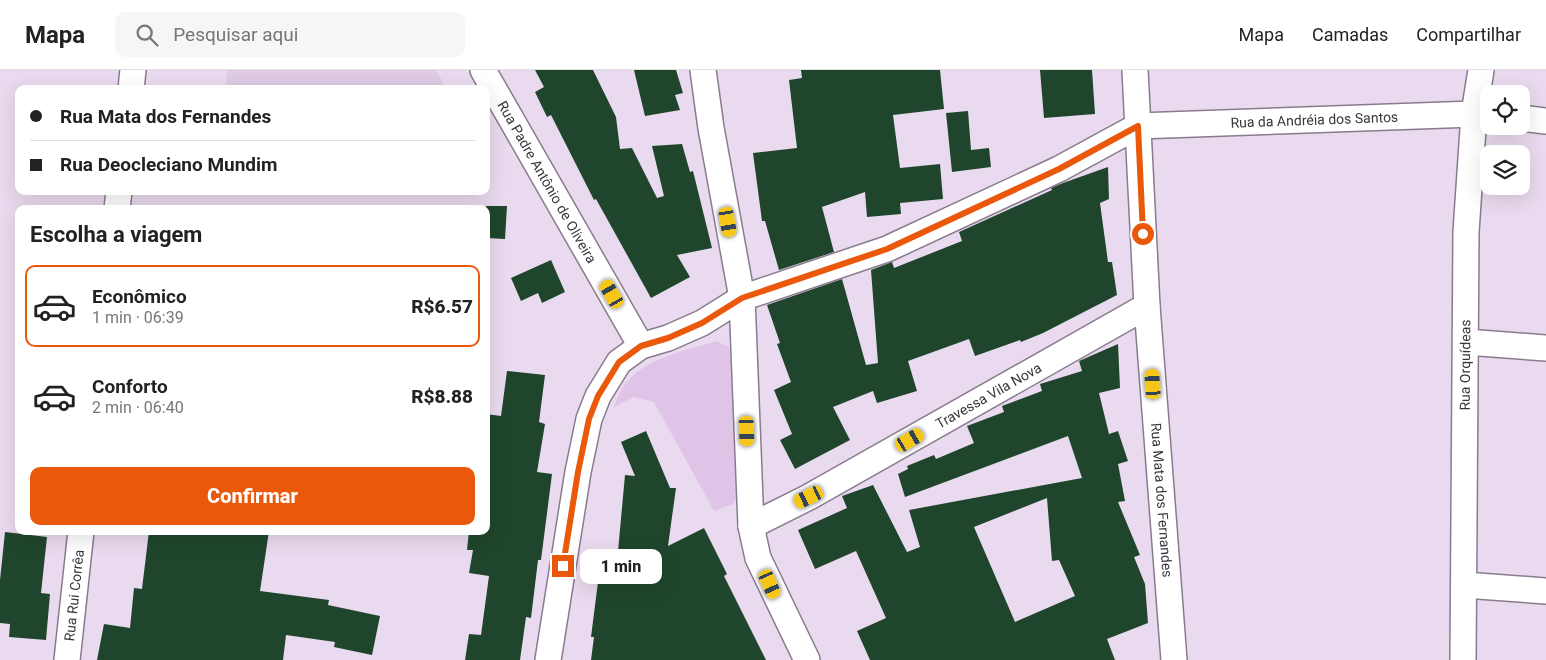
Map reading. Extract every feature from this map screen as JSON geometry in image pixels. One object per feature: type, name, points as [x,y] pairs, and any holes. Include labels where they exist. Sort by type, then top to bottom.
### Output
[{"type":"street","points":[[131,85],[133,70]]},
{"type":"street","name":"Rua Padre Antônio de Oliveira","points":[[483,70],[641,346]]},
{"type":"street","points":[[703,70],[711,128],[742,298],[751,526],[758,558],[807,660]]},
{"type":"street","name":"Rua Mata dos Fernandes","points":[[1135,70],[1147,306],[1174,660]]},
{"type":"street","name":"Rua Orquídeas","points":[[1481,70],[1481,85]]},
{"type":"street","name":"Rua da Andréia dos Santos","points":[[1138,126],[1480,114]]},
{"type":"street","points":[[1530,119],[1546,121]]},
{"type":"street","points":[[548,660],[578,472],[589,419],[598,396],[619,362],[641,346],[668,338],[702,323],[742,298],[887,249],[1059,169],[1138,126]]},
{"type":"street","name":"Rua Orquídeas","points":[[1463,660],[1466,232],[1480,129]]},
{"type":"street","name":"Travessa Vila Nova","points":[[751,526],[809,497],[1147,306]]},
{"type":"street","points":[[1466,342],[1546,348]]},
{"type":"street","name":"Rua Rui Corrêa","points":[[67,660],[81,535]]},
{"type":"street","points":[[1464,585],[1546,591]]},
{"type":"shaded area","points":[[227,70],[436,70],[445,85],[226,85]]},
{"type":"shaded area","points":[[716,341],[729,347],[743,486],[733,504],[714,511],[654,402],[633,397],[613,408],[623,387],[641,369],[678,352]]},
{"type":"building","points":[[535,70],[593,70],[616,117],[620,149],[632,148],[657,198],[664,196],[652,146],[682,144],[690,172],[693,171],[712,248],[677,255],[690,277],[651,298],[596,199],[594,200],[551,115],[547,117],[535,92],[544,87]]},
{"type":"building","points":[[634,70],[676,70],[683,93],[675,95],[680,110],[645,116]]},
{"type":"building","points":[[801,70],[940,70],[944,109],[893,115],[900,168],[940,164],[943,199],[900,203],[901,214],[867,217],[865,192],[822,207],[834,252],[779,270],[765,221],[762,221],[753,153],[797,148],[789,80],[802,78]]},
{"type":"building","points":[[1040,70],[1092,70],[1095,114],[1044,118]]},
{"type":"building","points":[[968,111],[971,150],[989,148],[991,167],[952,172],[946,113]]},
{"type":"building","points":[[1108,167],[1109,199],[1100,203],[1108,262],[1112,262],[1117,295],[1043,333],[1021,342],[1020,340],[975,356],[969,339],[908,361],[917,391],[877,403],[873,391],[833,407],[850,440],[795,469],[780,440],[792,434],[774,390],[791,382],[777,344],[780,343],[767,305],[842,279],[866,365],[878,363],[871,270],[892,262],[894,268],[962,241],[959,232],[1052,190],[1051,188]]},
{"type":"building","points":[[490,206],[507,206],[505,239],[490,238]]},
{"type":"building","points":[[551,260],[565,292],[542,303],[538,293],[521,301],[511,278]]},
{"type":"building","points":[[1118,344],[1120,388],[1099,393],[1109,434],[1118,431],[1128,461],[1118,464],[1125,501],[1118,502],[1140,555],[1134,557],[1145,584],[1148,623],[1107,639],[1115,660],[870,660],[857,631],[886,618],[856,551],[815,569],[798,530],[847,508],[842,496],[873,485],[907,552],[920,547],[909,510],[1082,478],[1068,436],[905,497],[898,474],[908,469],[907,466],[934,455],[936,459],[974,443],[967,426],[1004,412],[1002,406],[1042,391],[1040,384],[1082,371],[1079,361]],"holes":[[[1047,498],[1052,561],[1059,560],[1075,596],[1015,622],[974,527]]]},
{"type":"building","points":[[507,371],[545,375],[539,422],[545,424],[537,472],[552,474],[541,560],[538,560],[531,618],[526,617],[520,660],[465,660],[469,634],[481,635],[489,576],[469,573],[473,550],[467,550],[469,535],[490,535],[490,415],[501,416]]},
{"type":"building","points":[[646,431],[670,488],[676,488],[668,546],[704,528],[727,574],[724,576],[766,660],[591,660],[594,637],[591,637],[598,582],[615,584],[625,475],[635,476],[621,442]]},
{"type":"building","points":[[5,532],[15,533],[15,535],[47,537],[41,593],[50,594],[46,640],[9,637],[10,624],[0,623],[0,580]]},
{"type":"building","points":[[149,535],[268,535],[260,591],[329,600],[328,605],[380,616],[372,655],[334,647],[335,642],[286,635],[283,660],[97,660],[104,624],[130,628],[134,588],[142,589]]},
{"type":"route","points":[[563,566],[578,472],[589,419],[598,396],[619,362],[641,346],[668,338],[702,323],[742,298],[887,249],[1059,169],[1138,126],[1143,234]]}]
